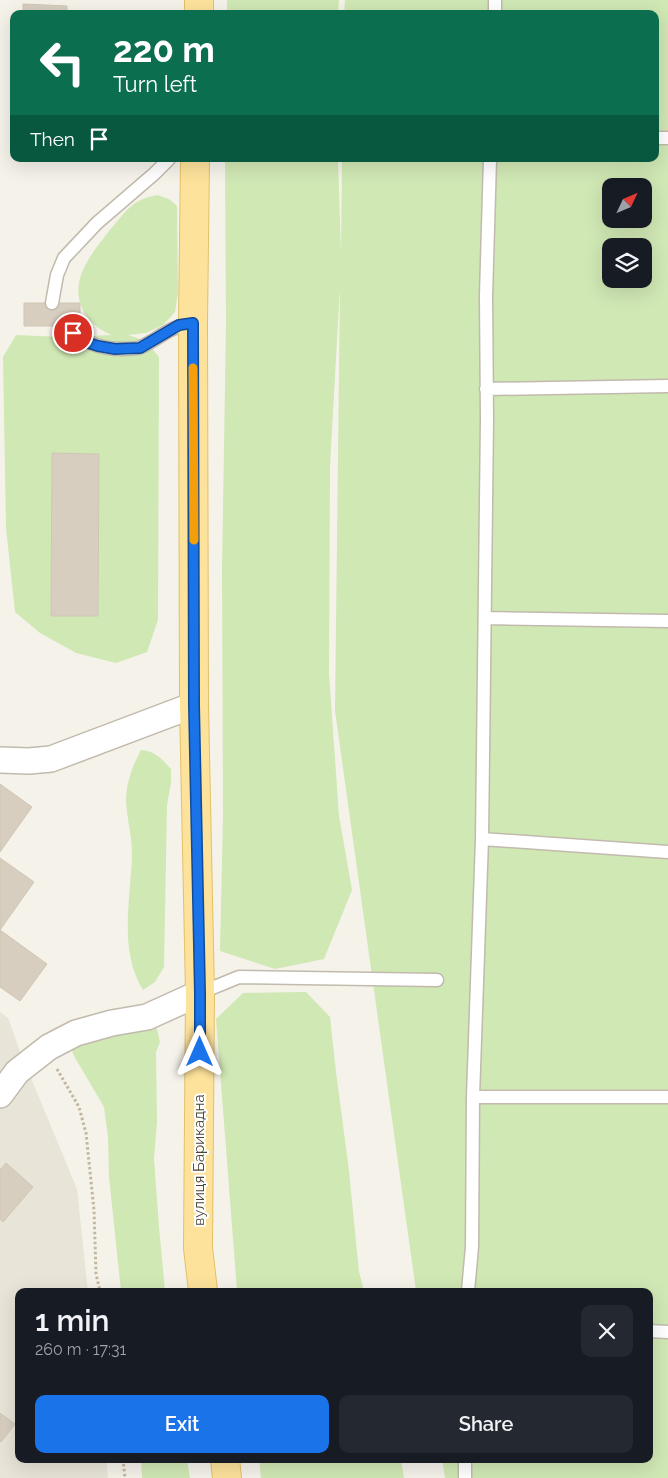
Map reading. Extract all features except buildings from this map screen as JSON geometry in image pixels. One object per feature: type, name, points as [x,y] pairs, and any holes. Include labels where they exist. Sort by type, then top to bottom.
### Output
[{"type":"main road","name":"вулиця Барикадна","points":[[195,162],[193,323],[194,705],[200,993],[198,1248],[203,1288]]},
{"type":"main road","points":[[225,1463],[227,1478]]},
{"type":"street","points":[[0,760],[29,761],[51,758],[194,705]]},
{"type":"street","points":[[0,1095],[17,1072],[49,1047],[76,1033],[147,1017],[200,993]]},
{"type":"lane","points":[[52,303],[57,275],[64,258],[97,223],[167,162]]},
{"type":"lane","points":[[468,1288],[472,1247],[474,1096],[482,840],[488,419],[486,389],[486,296],[490,162]]},
{"type":"lane","points":[[62,326],[83,341],[115,349],[140,348],[179,325],[193,323]]},
{"type":"lane","points":[[486,389],[668,386]]},
{"type":"lane","points":[[485,618],[668,621]]},
{"type":"lane","points":[[482,840],[668,852]]},
{"type":"lane","points":[[200,993],[239,977],[437,980]]},
{"type":"lane","points":[[474,1096],[668,1097]]},
{"type":"lane","points":[[653,1331],[668,1332]]},
{"type":"lane","points":[[465,1463],[465,1478]]},
{"type":"path","points":[[49,1047],[56,1068],[79,1107],[86,1133],[94,1210],[96,1274],[99,1288]]},
{"type":"path","points":[[123,1463],[125,1478]]},
{"type":"shaded area","points":[[0,1012],[8,1018],[77,1189],[88,1288],[15,1288],[15,1463],[106,1463],[108,1478],[0,1478]]},
{"type":"green space","points":[[227,0],[339,0],[338,10],[227,10]]},
{"type":"green space","points":[[345,0],[668,0],[668,1478],[445,1478],[443,1463],[653,1463],[653,1288],[416,1288],[335,711],[340,287],[330,466],[329,673],[339,816],[352,890],[324,959],[275,969],[220,951],[223,815],[222,570],[226,323],[225,162],[338,162],[341,252],[342,162],[659,162],[659,10],[344,10]]},
{"type":"green space","points":[[157,195],[169,199],[177,206],[178,293],[175,312],[163,325],[146,333],[128,335],[146,341],[159,357],[158,620],[147,652],[116,663],[76,653],[40,633],[15,612],[6,528],[3,357],[16,335],[62,337],[112,335],[94,325],[82,309],[78,291],[79,280],[91,255],[123,214],[139,201]]},
{"type":"green space","points":[[141,750],[154,754],[171,769],[171,783],[167,805],[164,967],[155,982],[143,990],[135,974],[128,941],[128,906],[132,854],[126,801],[130,774]]},
{"type":"green space","points":[[306,992],[330,1017],[359,1272],[363,1288],[237,1288],[216,1019],[243,993]]},
{"type":"green space","points":[[140,1017],[157,1029],[160,1042],[156,1052],[157,1122],[154,1159],[165,1288],[121,1288],[104,1107],[74,1056],[68,1040]]},
{"type":"green space","points":[[141,1463],[188,1463],[190,1478],[142,1478]]},
{"type":"green space","points":[[259,1463],[402,1463],[404,1478],[261,1478]]},
{"type":"slow traffic","points":[[193,368],[194,540]]},
{"type":"route","points":[[73,333],[83,341],[98,346],[115,349],[140,348],[179,325],[193,323],[194,705],[200,1052]]}]
